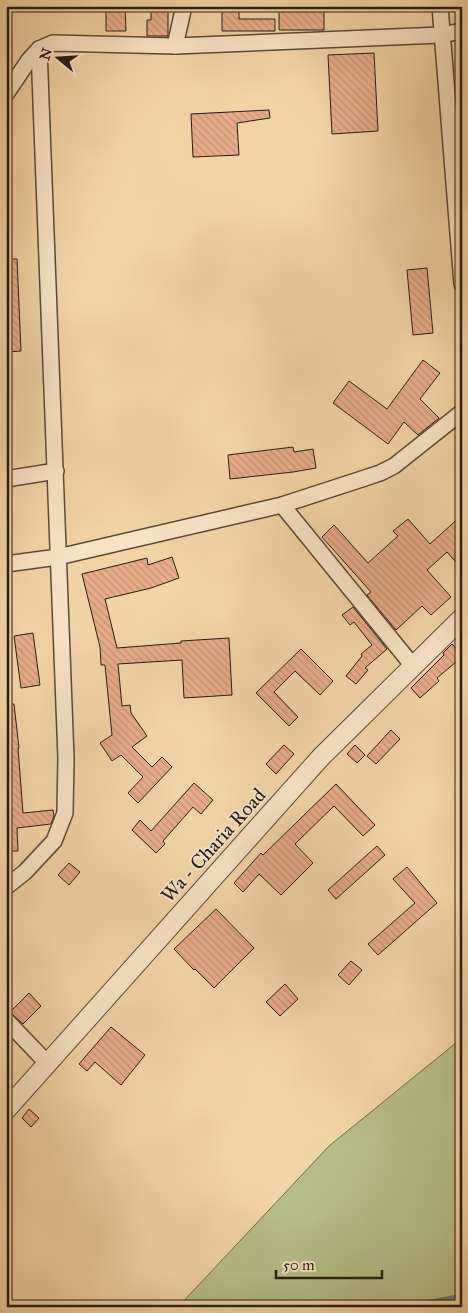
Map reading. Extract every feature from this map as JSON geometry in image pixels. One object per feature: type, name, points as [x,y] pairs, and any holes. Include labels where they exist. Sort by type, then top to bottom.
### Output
[{"type":"street","points":[[176,46],[184,6]]},
{"type":"street","points":[[440,6],[462,284]]},
{"type":"street","points":[[6,94],[29,60],[39,49],[53,43],[176,46],[442,35],[462,32]]},
{"type":"street","points":[[6,886],[25,872],[54,841],[65,813],[66,758],[39,49]]},
{"type":"street","points":[[6,564],[58,557],[282,505],[380,473],[394,466],[462,412]]},
{"type":"street","points":[[6,479],[56,471]]},
{"type":"street","points":[[282,505],[413,666]]},
{"type":"street","name":"Wa - Charia Road","points":[[6,1110],[321,757],[462,618]]},
{"type":"street","points":[[6,1020],[48,1064]]},
{"type":"green space","points":[[462,1038],[462,1307],[178,1307],[329,1146]]},
{"type":"building","points":[[106,6],[125,6],[126,31],[106,31]]},
{"type":"building","points":[[151,6],[168,6],[168,36],[147,36],[147,20],[151,20]]},
{"type":"building","points":[[222,6],[239,6],[239,19],[275,19],[275,31],[222,31]]},
{"type":"building","points":[[279,6],[292,6],[292,9],[324,9],[324,30],[279,30]]},
{"type":"building","points":[[374,53],[378,131],[332,134],[328,55]]},
{"type":"building","points":[[269,110],[270,118],[237,123],[239,155],[193,157],[191,114]]},
{"type":"building","points":[[6,259],[17,259],[21,351],[9,352],[6,308]]},
{"type":"building","points":[[427,268],[433,333],[413,335],[407,270]]},
{"type":"building","points":[[423,360],[440,373],[420,399],[439,418],[418,435],[404,422],[388,444],[333,403],[349,381],[387,409]]},
{"type":"building","points":[[293,447],[294,452],[313,449],[316,468],[230,479],[228,455]]},
{"type":"building","points":[[462,515],[462,569],[447,552],[427,570],[451,597],[431,615],[422,606],[396,630],[367,595],[371,592],[322,537],[334,525],[368,563],[398,536],[393,531],[408,519],[430,544]]},
{"type":"building","points":[[172,557],[179,578],[151,588],[105,599],[117,648],[229,638],[232,695],[184,698],[182,660],[118,664],[122,706],[130,705],[131,713],[147,736],[132,747],[152,767],[162,757],[172,767],[138,803],[128,793],[143,777],[121,755],[112,761],[100,743],[112,735],[105,665],[101,665],[100,647],[82,574],[147,558],[148,565]]},
{"type":"building","points":[[353,607],[387,649],[365,668],[368,670],[356,684],[346,676],[362,656],[361,654],[372,645],[354,622],[350,625],[342,615]]},
{"type":"building","points":[[33,633],[40,685],[21,688],[14,636]]},
{"type":"building","points":[[452,644],[462,657],[437,678],[439,681],[420,698],[411,688],[444,655],[443,653]]},
{"type":"building","points":[[301,649],[333,681],[320,695],[295,671],[274,692],[298,717],[289,726],[256,693]]},
{"type":"building","points":[[6,704],[14,704],[23,813],[53,810],[54,816],[51,824],[17,828],[18,851],[6,851]]},
{"type":"building","points":[[391,730],[400,739],[376,764],[367,756]]},
{"type":"building","points":[[284,745],[294,754],[276,774],[266,764]]},
{"type":"building","points":[[355,745],[365,755],[357,763],[347,754]]},
{"type":"building","points":[[194,783],[213,800],[201,814],[193,807],[163,841],[165,844],[156,853],[132,830],[140,820],[151,831]]},
{"type":"building","points":[[336,784],[375,825],[363,836],[334,806],[295,844],[313,863],[281,895],[259,874],[243,892],[234,883],[261,853],[263,855]]},
{"type":"building","points":[[377,846],[385,855],[336,899],[328,890]]},
{"type":"building","points":[[69,863],[80,872],[69,885],[58,875]]},
{"type":"building","points":[[407,867],[437,903],[378,955],[368,944],[415,903],[393,879]]},
{"type":"building","points":[[216,909],[254,948],[214,988],[174,949]]},
{"type":"building","points":[[351,961],[362,970],[349,985],[338,975]]},
{"type":"building","points":[[285,984],[298,999],[280,1016],[266,1002]]},
{"type":"building","points":[[29,993],[41,1006],[23,1024],[10,1012]]},
{"type":"building","points":[[111,1027],[145,1055],[121,1085],[95,1062],[87,1071],[79,1064]]},
{"type":"building","points":[[29,1109],[39,1118],[31,1127],[22,1118]]},
{"type":"waterway","points":[[401,1307],[462,1296]]}]
